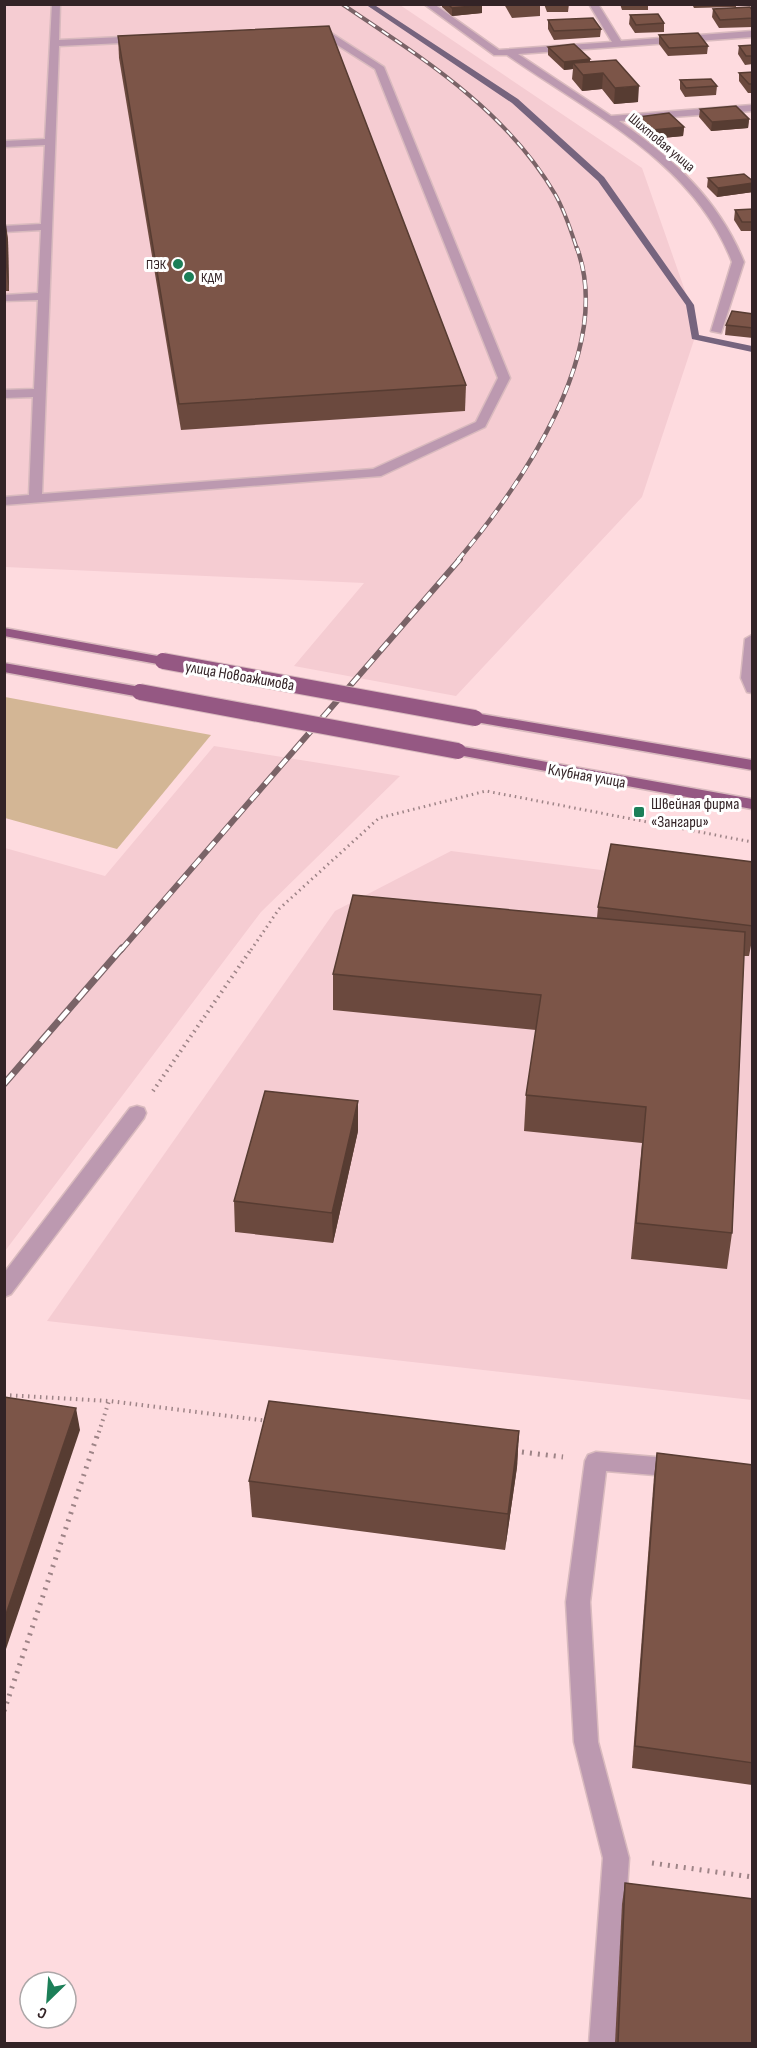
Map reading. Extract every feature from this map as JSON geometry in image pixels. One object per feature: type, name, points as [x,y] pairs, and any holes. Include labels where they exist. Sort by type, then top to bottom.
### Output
[{"type":"main road","name":"улица Новоажимова","points":[[4,632],[476,718],[753,765]]},
{"type":"main road","name":"Клубная улица","points":[[4,667],[753,804]]},
{"type":"street","points":[[35,500],[56,4]]},
{"type":"street","points":[[428,4],[497,53],[753,34]]},
{"type":"street","points":[[594,4],[618,44]]},
{"type":"street","points":[[4,501],[376,472],[481,424],[504,378],[379,67],[322,31],[298,32]]},
{"type":"street","points":[[54,43],[159,38]]},
{"type":"street","name":"Шихтовая улица","points":[[509,52],[554,85],[610,119],[685,179],[720,223],[738,262],[717,331]]},
{"type":"street","points":[[610,119],[753,108]]},
{"type":"street","points":[[4,144],[50,142]]},
{"type":"street","points":[[4,229],[46,227]]},
{"type":"street","points":[[4,298],[44,296]]},
{"type":"street","points":[[4,394],[40,393]]},
{"type":"street","points":[[753,639],[748,678],[753,689]]},
{"type":"street","points":[[4,1289],[137,1113]]},
{"type":"street","points":[[603,2043],[616,1858],[586,1742],[578,1602],[596,1461],[697,1469]]},
{"type":"path","points":[[137,1113],[279,909],[378,818],[486,791],[753,842]]},
{"type":"path","points":[[4,1395],[109,1401],[275,1422]]},
{"type":"path","points":[[4,1712],[109,1401]]},
{"type":"path","points":[[501,1449],[596,1461]]},
{"type":"path","points":[[616,1858],[753,1877]]},
{"type":"shaded area","points":[[4,5],[400,5],[642,168],[690,305],[695,337],[642,497],[456,696],[294,666],[364,583],[5,567]]},
{"type":"shaded area","points":[[4,697],[211,735],[117,849],[5,818]]},
{"type":"shaded area","points":[[214,746],[400,776],[261,912],[5,1251],[5,848],[105,876]]},
{"type":"shaded area","points":[[451,851],[752,889],[752,1400],[47,1321],[335,911]]},
{"type":"building","points":[[448,4],[482,4],[482,5],[452,8]]},
{"type":"building","points":[[750,7],[753,11],[753,18],[720,20],[713,9]]},
{"type":"building","points":[[658,14],[664,23],[636,25],[630,15]]},
{"type":"building","points":[[593,18],[601,29],[554,31],[548,20]]},
{"type":"building","points":[[329,26],[466,385],[179,404],[118,36]]},
{"type":"building","points":[[698,33],[708,46],[669,48],[659,35]]},
{"type":"building","points":[[574,44],[590,59],[564,62],[548,47]]},
{"type":"building","points":[[753,45],[753,56],[746,56],[739,46]]},
{"type":"building","points":[[616,60],[639,86],[615,88],[603,73],[583,75],[573,63]]},
{"type":"building","points":[[753,72],[753,84],[749,84],[739,73]]},
{"type":"building","points":[[711,79],[717,86],[686,88],[680,80]]},
{"type":"building","points":[[736,106],[749,119],[712,122],[700,109]]},
{"type":"building","points":[[669,113],[684,127],[652,130],[638,117]]},
{"type":"building","points":[[744,174],[753,183],[718,188],[708,178]]},
{"type":"building","points":[[753,209],[753,222],[742,222],[735,210]]},
{"type":"building","points":[[5,216],[6,267],[4,267]]},
{"type":"building","points":[[732,311],[753,314],[753,328],[726,325]]},
{"type":"building","points":[[611,844],[753,862],[753,926],[598,907]]},
{"type":"building","points":[[353,895],[745,932],[732,1233],[636,1223],[646,1107],[526,1095],[541,995],[333,974]]},
{"type":"building","points":[[265,1091],[358,1101],[332,1213],[234,1201]]},
{"type":"building","points":[[4,1397],[76,1408],[4,1620]]},
{"type":"building","points":[[269,1401],[519,1431],[508,1514],[249,1481]]},
{"type":"building","points":[[657,1453],[753,1465],[753,1763],[635,1746]]},
{"type":"building","points":[[625,1883],[753,1899],[753,2043],[618,2043]]},
{"type":"waterway","points":[[368,4],[515,101],[601,179],[690,305],[695,337],[752,349]]},
{"type":"railway","points":[[342,4],[460,87],[512,136],[535,164],[555,194],[565,214],[577,249]]},
{"type":"railway","points":[[458,560],[509,494],[533,455],[555,414],[573,372],[583,330],[585,288],[577,248]]},
{"type":"railway","points":[[121,950],[460,559]]},
{"type":"railway","points":[[4,1084],[122,948]]},
{"type":"place","name":"ПЭК","points":[[178,264]]},
{"type":"place","name":"КДМ","points":[[189,277]]},
{"type":"place","name":"Швейная фирма «Зангари»","points":[[639,812]]}]
